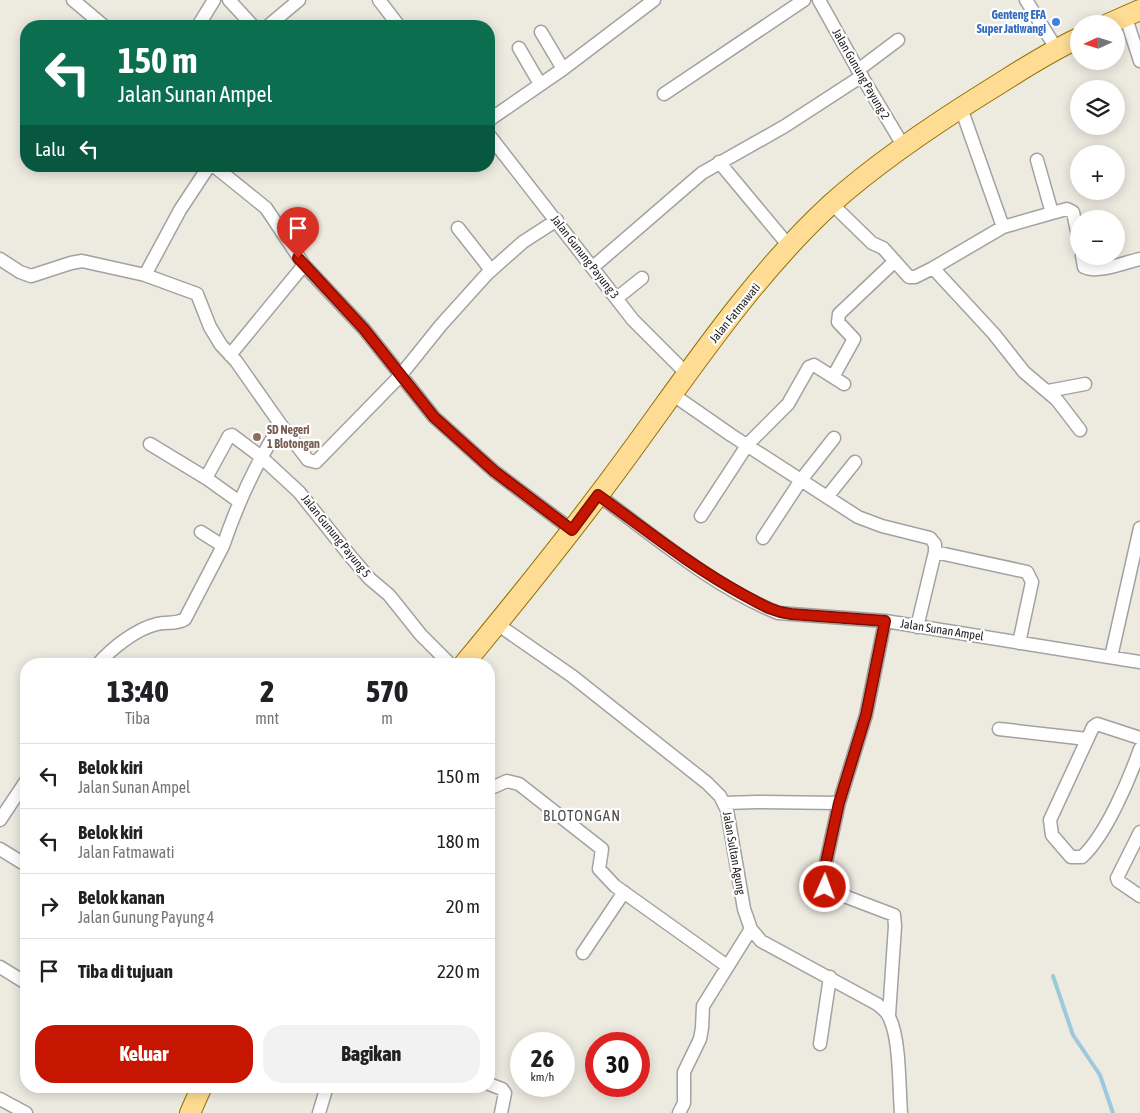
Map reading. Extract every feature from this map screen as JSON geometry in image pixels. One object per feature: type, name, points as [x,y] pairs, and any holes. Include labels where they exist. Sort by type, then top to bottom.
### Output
[{"type":"main road","name":"Jalan Fatmawati","points":[[469,658],[572,530],[686,373],[789,246],[832,204],[904,147],[961,108],[1056,48],[1070,42]]},
{"type":"main road","points":[[190,1113],[199,1093]]},
{"type":"street","points":[[73,0],[97,20]]},
{"type":"street","points":[[202,20],[214,0]]},
{"type":"street","points":[[229,0],[247,20]]},
{"type":"street","points":[[275,20],[299,0]]},
{"type":"street","points":[[379,0],[394,20]]},
{"type":"street","points":[[495,116],[563,69],[654,0]]},
{"type":"street","points":[[664,94],[804,0]]},
{"type":"street","name":"Jalan Gunung Payung 2","points":[[819,0],[904,147]]},
{"type":"street","points":[[1026,0],[1056,48]]},
{"type":"street","points":[[1125,19],[1140,61]]},
{"type":"street","points":[[541,32],[563,69]]},
{"type":"street","points":[[593,266],[638,230],[683,189],[718,162],[785,126],[860,73],[898,40]]},
{"type":"street","points":[[519,48],[540,84]]},
{"type":"street","points":[[961,108],[1003,227]]},
{"type":"street","name":"Jalan Gunung Payung 3","points":[[495,143],[634,320],[686,373]]},
{"type":"street","points":[[1037,160],[1052,212]]},
{"type":"street","points":[[718,162],[789,246]]},
{"type":"street","points":[[145,274],[180,210],[205,172]]},
{"type":"street","points":[[221,172],[266,208],[304,265],[364,329],[434,417],[494,471],[572,530]]},
{"type":"street","points":[[832,204],[872,243],[883,248],[912,277],[932,268],[1003,227],[1052,212],[1067,209],[1070,211]]},
{"type":"street","points":[[0,259],[20,272],[31,276],[71,263],[82,262],[145,274],[197,294],[210,327],[281,426],[308,460],[316,462],[400,376],[441,324],[490,270],[523,242],[557,220]]},
{"type":"street","points":[[458,228],[490,270]]},
{"type":"street","points":[[1125,263],[1140,259]]},
{"type":"street","points":[[833,377],[852,341],[838,322],[839,314],[895,261]]},
{"type":"street","points":[[230,354],[304,265]]},
{"type":"street","points":[[1084,265],[1089,269],[1115,265]]},
{"type":"street","points":[[932,268],[994,334],[1024,372],[1048,391],[1080,430]]},
{"type":"street","points":[[617,298],[642,278]]},
{"type":"street","points":[[701,516],[748,444],[770,425],[788,404],[809,367],[814,366],[844,384]]},
{"type":"street","points":[[1048,391],[1085,384]]},
{"type":"street","points":[[672,394],[827,498],[869,522],[930,538],[935,544],[935,552],[917,627]]},
{"type":"street","points":[[104,658],[109,652],[146,628],[157,624],[178,623],[185,619],[224,546],[238,501],[260,456],[281,426]]},
{"type":"street","name":"Jalan Gunung Payung 5","points":[[206,478],[229,436],[232,435],[260,456],[299,492],[351,557],[370,578],[389,594],[421,635],[444,658]]},
{"type":"street","points":[[763,538],[801,480],[834,438]]},
{"type":"street","points":[[150,444],[206,478],[238,501]]},
{"type":"street","points":[[827,498],[855,462]]},
{"type":"street","name":"Jalan Sunan Ampel","points":[[598,495],[698,567],[765,607],[784,613],[885,621],[1140,662]]},
{"type":"street","points":[[1111,657],[1140,528]]},
{"type":"street","points":[[201,532],[224,546]]},
{"type":"street","points":[[935,552],[1027,572],[1032,582],[1019,643]]},
{"type":"street","points":[[885,621],[866,715],[839,803],[823,876],[825,887],[831,891],[894,915],[896,926],[888,1015]]},
{"type":"street","name":"Jalan Sultan Agung","points":[[497,624],[572,676],[706,783],[724,803],[729,817],[744,908],[751,929]]},
{"type":"street","points":[[1140,738],[1097,724],[1093,727],[1049,825],[1052,835],[1068,855],[1082,857],[1085,854],[1125,790],[1140,749]]},
{"type":"street","points":[[999,729],[1087,739]]},
{"type":"street","points":[[495,786],[507,781],[519,784],[602,849],[599,869],[624,892],[727,966]]},
{"type":"street","points":[[0,820],[20,790]]},
{"type":"street","points":[[724,803],[839,803]]},
{"type":"street","points":[[1140,832],[1117,878],[1118,881],[1140,896]]},
{"type":"street","points":[[0,849],[20,861]]},
{"type":"street","points":[[583,953],[624,892]]},
{"type":"street","points":[[679,1113],[684,1103],[684,1072],[702,1028],[703,1006],[751,929],[756,936],[768,945],[877,1004],[888,1015],[892,1025],[896,1053],[901,1113]]},
{"type":"street","points":[[0,967],[20,979]]},
{"type":"street","points":[[820,1044],[830,977]]},
{"type":"street","points":[[495,1086],[502,1089],[505,1093],[501,1113]]},
{"type":"street","points":[[319,1113],[325,1093]]},
{"type":"street","points":[[0,1099],[26,1113]]},
{"type":"waterway","points":[[1053,976],[1073,1035],[1100,1075],[1113,1113]]},
{"type":"place","name":"Genteng EFA Super Jatiwangi","points":[[1056,22]]},
{"type":"place","name":"SD Negeri 1 Blotongan","points":[[257,437]]},
{"type":"district","name":"BLOTONGAN","points":[[582,815]]},
{"type":"route","points":[[298,258],[364,329],[380,352],[434,417],[494,471],[572,530],[598,495],[698,567],[765,607],[791,614],[818,614],[885,621],[866,715],[839,803],[823,876],[825,887]]}]
